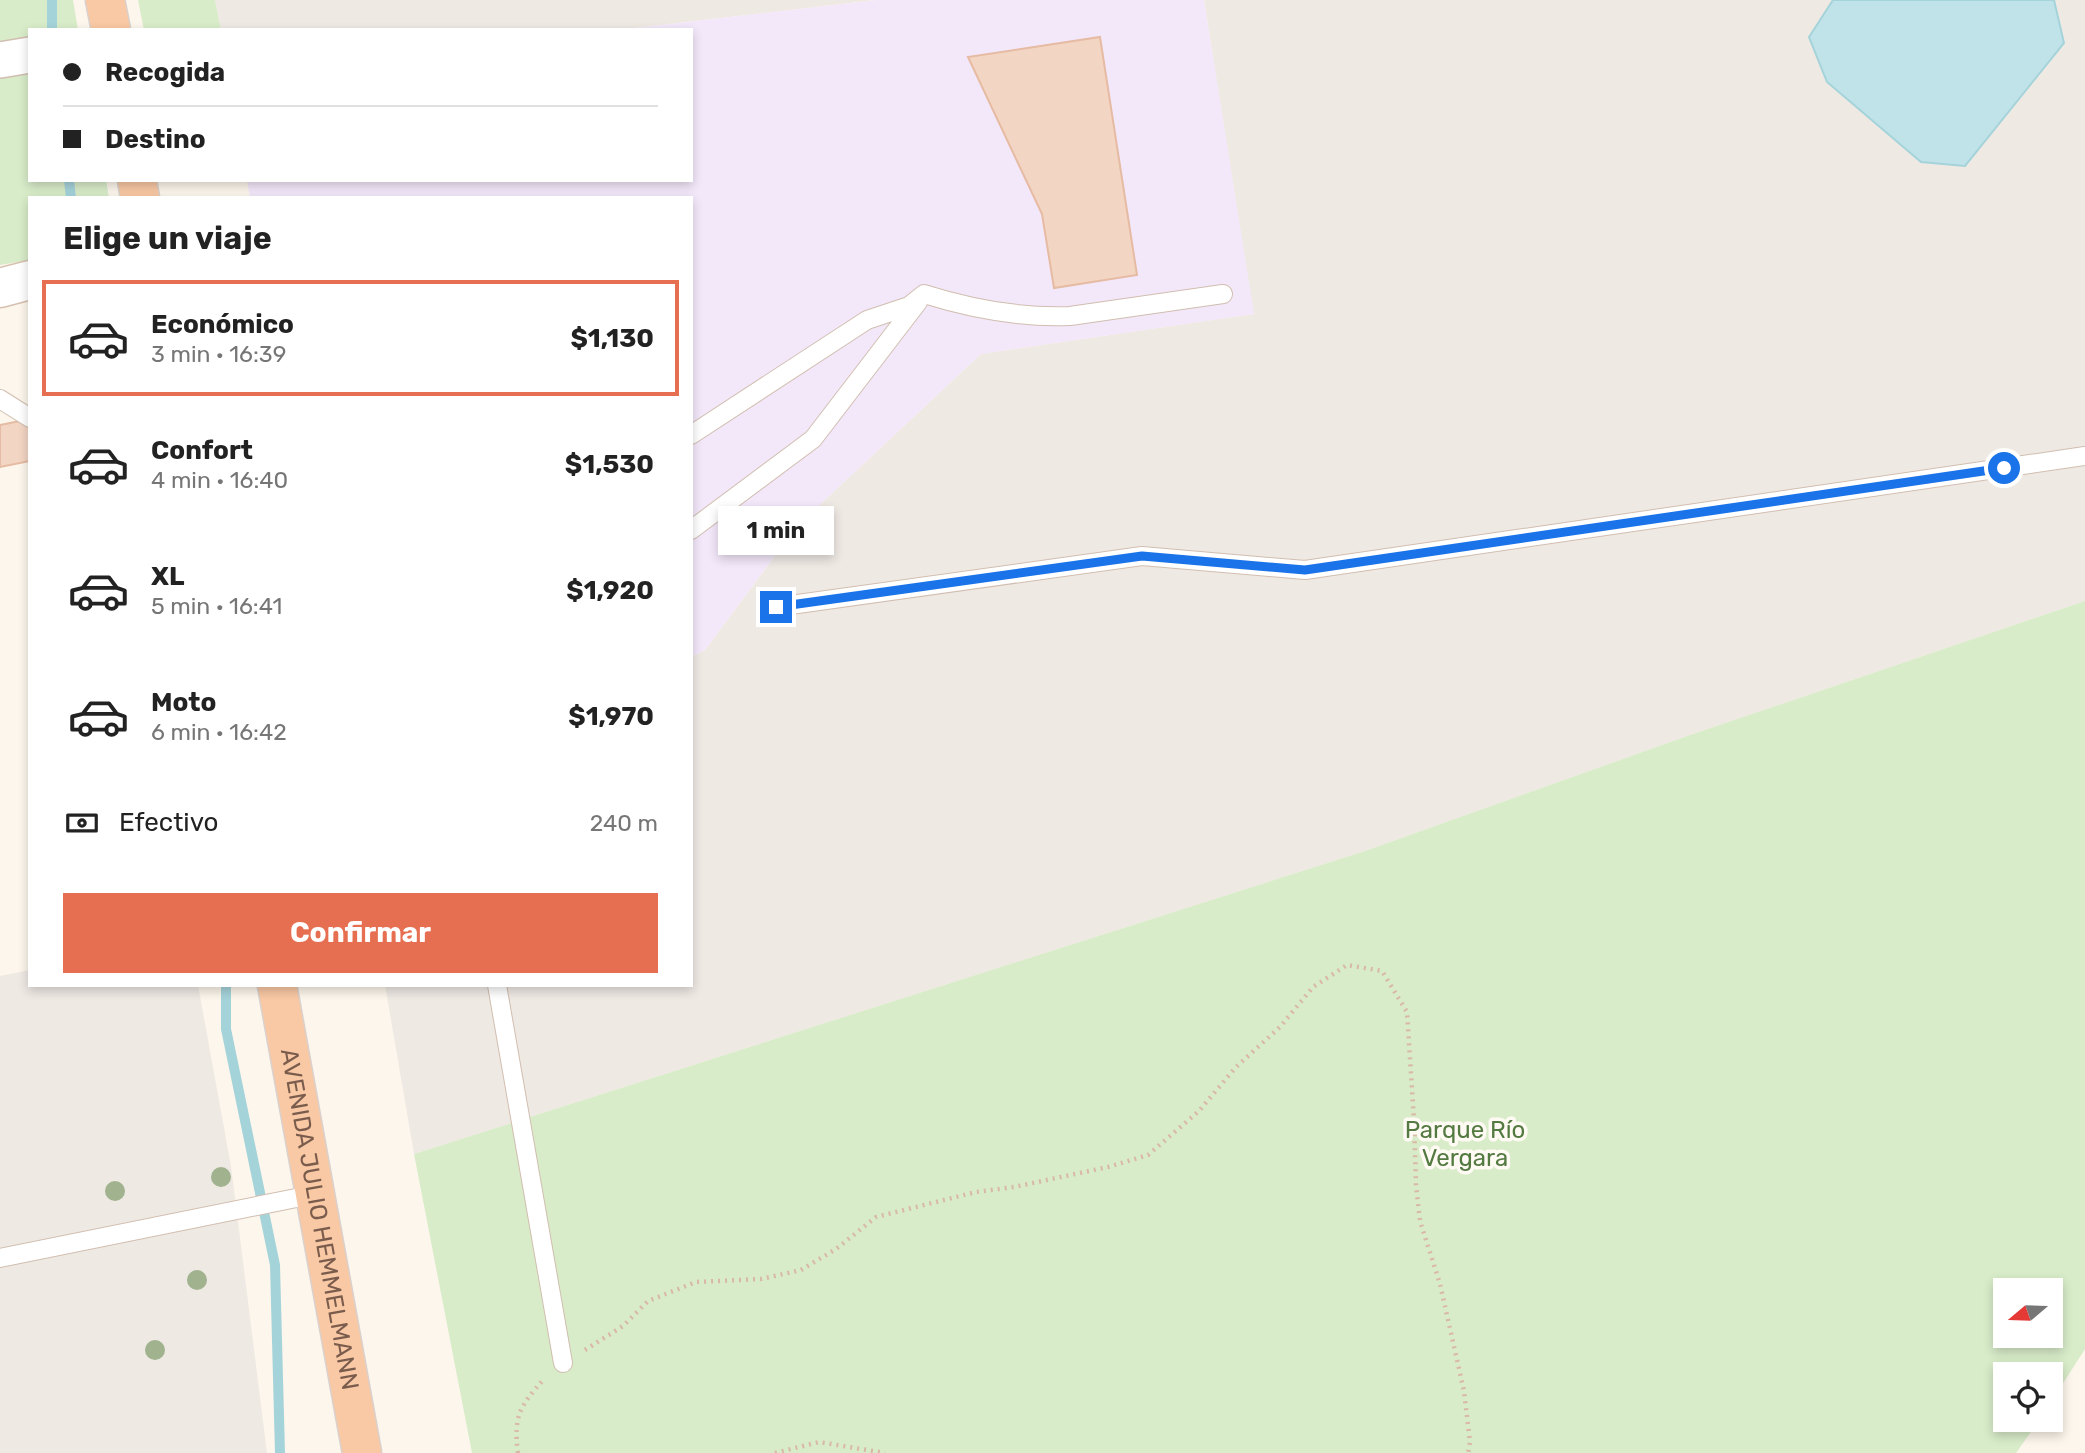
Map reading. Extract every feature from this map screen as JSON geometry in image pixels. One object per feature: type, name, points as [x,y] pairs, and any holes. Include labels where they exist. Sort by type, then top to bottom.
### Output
[{"type":"highway","points":[[105,0],[111,28]]},
{"type":"highway","name":"AVENIDA JULIO HEMMELMANN","points":[[277,987],[362,1453]]},
{"type":"main road","points":[[0,288],[28,281]]},
{"type":"street","points":[[0,60],[28,55]]},
{"type":"lane","points":[[924,294],[1002,314],[1046,317],[1070,316],[1223,294]]},
{"type":"lane","points":[[693,434],[867,320],[909,306],[924,294]]},
{"type":"lane","points":[[693,529],[813,439],[924,294]]},
{"type":"lane","points":[[0,399],[28,417]]},
{"type":"lane","points":[[776,607],[1142,556],[1305,570],[2085,456]]},
{"type":"lane","points":[[497,987],[564,1363]]},
{"type":"lane","points":[[0,1258],[316,1194]]},
{"type":"path","points":[[518,1453],[515,1433],[522,1404],[545,1378],[623,1326],[648,1301],[696,1282],[761,1279],[801,1270],[836,1249],[876,1217],[976,1192],[1014,1187],[1108,1167],[1148,1155],[1199,1111],[1236,1067],[1280,1027],[1313,987],[1347,965],[1382,971],[1407,1012],[1420,1221],[1440,1284],[1464,1391],[1470,1442],[1468,1453]]},
{"type":"path","points":[[775,1453],[820,1442],[885,1453]]},
{"type":"shaded area","points":[[215,0],[876,0],[634,28],[221,28]]},
{"type":"shaded area","points":[[877,0],[1204,0],[1254,314],[981,354],[797,526],[705,650],[693,656],[693,196],[250,196],[247,182],[693,182],[693,28],[634,28]]},
{"type":"shaded area","points":[[1204,0],[2085,0],[2085,601],[1690,735],[1365,851],[414,1154],[385,987],[693,987],[693,656],[705,650],[797,526],[981,354],[1253,314]]},
{"type":"shaded area","points":[[28,970],[28,987],[198,987],[231,1166],[267,1453],[0,1453],[0,976]]},
{"type":"green space","points":[[0,0],[73,0],[78,28],[28,28],[28,182],[106,182],[109,196],[28,196],[28,260],[0,265]]},
{"type":"green space","points":[[138,0],[215,0],[221,28],[144,28]]},
{"type":"green space","name":"Parque Río Vergara","points":[[2085,601],[2085,1349],[2063,1383],[2063,1362],[1993,1362],[1993,1432],[2031,1432],[2016,1453],[472,1453],[414,1154],[1365,851],[1690,735]]},
{"type":"water","points":[[1833,0],[2054,0],[2064,43],[1965,166],[1921,162],[1827,82],[1809,37]]},
{"type":"building","points":[[1100,37],[1137,275],[1054,288],[1042,214],[968,57]]},
{"type":"building","points":[[28,419],[28,461],[0,467],[0,425]]},
{"type":"waterway","points":[[52,0],[52,28]]},
{"type":"waterway","points":[[69,182],[71,196]]},
{"type":"waterway","points":[[226,987],[226,1029],[275,1265],[280,1453]]},
{"type":"route","points":[[776,607],[1142,556],[1305,570],[2004,468]]}]
